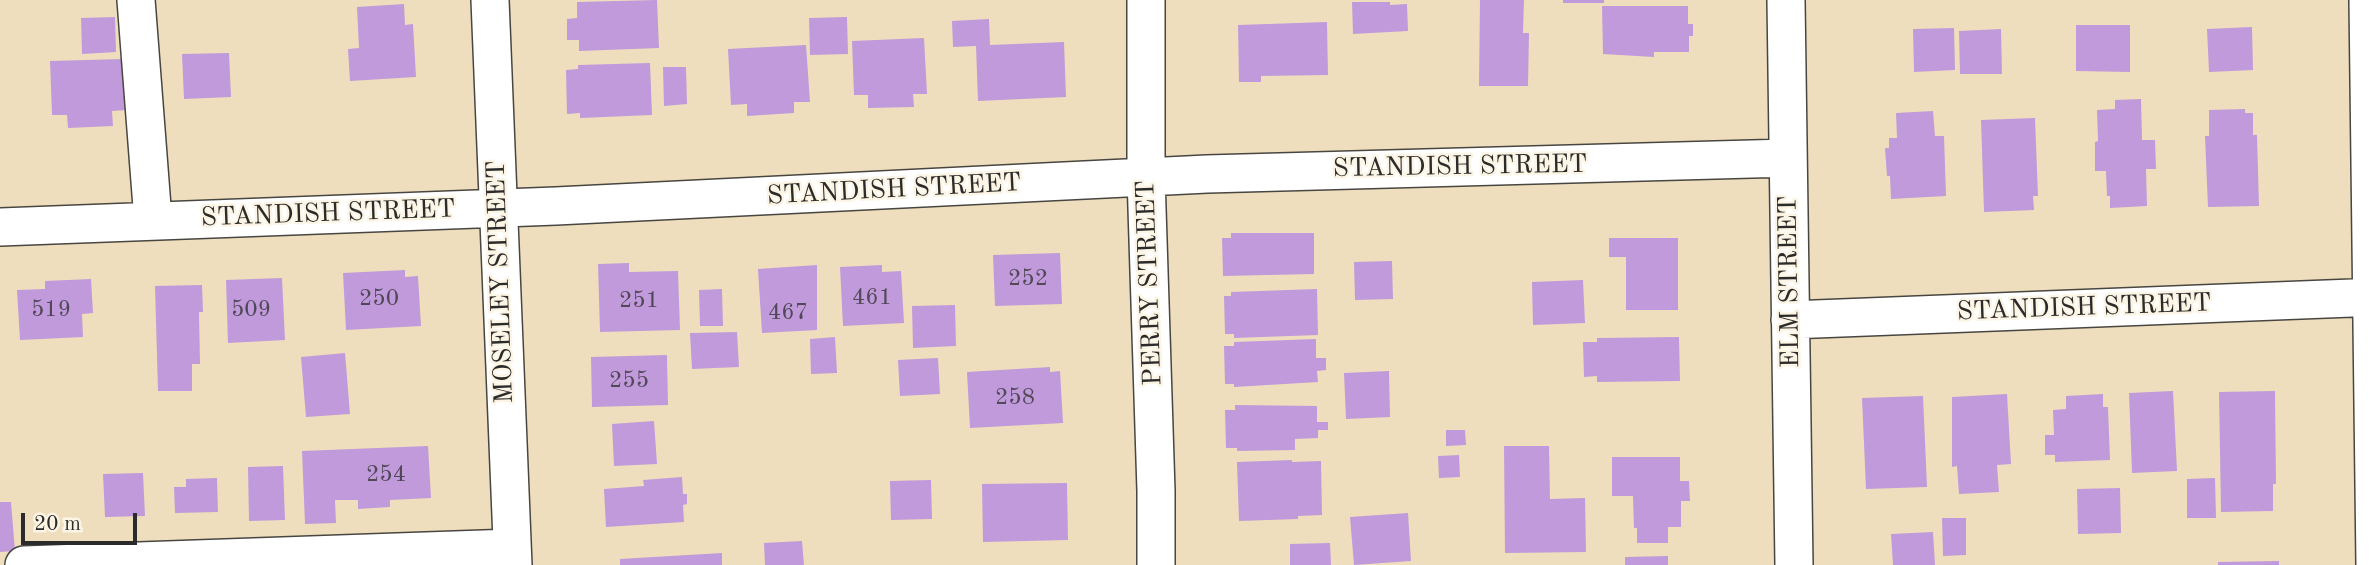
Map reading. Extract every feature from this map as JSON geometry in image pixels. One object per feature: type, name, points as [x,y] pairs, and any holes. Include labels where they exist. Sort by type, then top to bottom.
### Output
[{"type":"street","points":[[136,0],[153,220]]},
{"type":"street","name":"MOSELEY STREET","points":[[490,0],[512,556]]},
{"type":"street","name":"PERRY STREET","points":[[1146,0],[1146,177],[1156,565]]},
{"type":"street","name":"ELM STREET","points":[[1786,0],[1794,565]]},
{"type":"street","points":[[2368,0],[2376,297],[2375,565]]},
{"type":"street","name":"STANDISH STREET","points":[[0,227],[498,209],[1146,177],[1788,158]]},
{"type":"street","name":"STANDISH STREET","points":[[1790,320],[2376,297]]},
{"type":"street","points":[[24,565],[512,556]]},
{"type":"building","points":[[657,0],[659,48],[579,51],[579,40],[567,40],[567,19],[577,18],[577,2]]},
{"type":"building","points":[[1480,0],[1524,0],[1523,33],[1529,33],[1528,86],[1479,86]]},
{"type":"building","points":[[1563,0],[1604,0],[1604,3],[1563,3]]},
{"type":"building","points":[[1352,2],[1407,4],[1408,31],[1353,34]]},
{"type":"building","points":[[404,4],[405,25],[413,24],[416,77],[350,81],[348,49],[359,48],[357,7]]},
{"type":"building","points":[[1602,6],[1688,6],[1688,24],[1693,24],[1693,36],[1689,36],[1689,52],[1654,52],[1654,57],[1603,54]]},
{"type":"building","points":[[115,17],[116,52],[82,54],[81,18]]},
{"type":"building","points":[[847,17],[848,54],[810,55],[809,18]]},
{"type":"building","points":[[989,19],[990,45],[1064,42],[1066,97],[978,101],[976,46],[953,47],[952,21]]},
{"type":"building","points":[[1327,22],[1328,75],[1261,76],[1261,82],[1239,82],[1238,25]]},
{"type":"building","points":[[2076,25],[2130,25],[2130,72],[2076,71]]},
{"type":"building","points":[[2252,27],[2253,70],[2209,72],[2207,29]]},
{"type":"building","points":[[1954,28],[1955,70],[1914,72],[1913,29]]},
{"type":"building","points":[[2001,29],[2002,74],[1960,74],[1959,31]]},
{"type":"building","points":[[924,38],[927,94],[913,94],[914,107],[868,108],[868,95],[854,95],[852,41]]},
{"type":"building","points":[[806,45],[810,102],[794,102],[794,113],[747,116],[747,104],[731,105],[728,49]]},
{"type":"building","points":[[229,53],[231,97],[184,99],[182,54]]},
{"type":"building","points":[[123,59],[126,110],[112,111],[113,126],[68,128],[67,115],[52,115],[50,61]]},
{"type":"building","points":[[650,63],[652,115],[580,118],[580,113],[567,114],[566,70],[578,69],[578,65]]},
{"type":"building","points":[[663,67],[686,67],[687,104],[664,106]]},
{"type":"building","points":[[2141,99],[2142,140],[2155,140],[2156,169],[2146,169],[2147,206],[2110,208],[2106,171],[2095,171],[2097,110],[2115,109],[2115,100]]},
{"type":"building","points":[[2245,109],[2245,113],[2253,113],[2253,135],[2257,135],[2259,206],[2208,207],[2205,136],[2209,136],[2209,110]]},
{"type":"building","points":[[1933,111],[1935,136],[1944,136],[1946,196],[1891,199],[1885,148],[1889,148],[1889,138],[1897,138],[1896,113]]},
{"type":"building","points":[[2035,118],[2038,196],[2033,196],[2034,210],[1984,212],[1981,120]]},
{"type":"building","points":[[1231,233],[1314,233],[1314,274],[1223,276],[1222,238],[1231,238]]},
{"type":"building","points":[[1609,238],[1678,238],[1678,310],[1626,310],[1626,257],[1609,257]]},
{"type":"building","points":[[1060,253],[1062,304],[995,306],[993,255]]},
{"type":"building","points":[[1392,261],[1393,299],[1355,300],[1354,262]]},
{"type":"building","points":[[629,263],[629,272],[678,271],[680,330],[600,332],[598,264]]},
{"type":"building","points":[[817,265],[817,330],[762,333],[758,269]]},
{"type":"building","points":[[882,265],[882,272],[901,271],[904,323],[843,326],[840,267]]},
{"type":"building","points":[[405,270],[405,277],[418,276],[421,326],[346,330],[343,273]]},
{"type":"building","points":[[282,278],[285,340],[228,343],[226,280]]},
{"type":"building","points":[[91,279],[93,313],[82,314],[83,337],[20,340],[17,290],[45,289],[45,281]]},
{"type":"building","points":[[1583,280],[1585,323],[1533,325],[1532,282]]},
{"type":"building","points":[[202,285],[203,312],[199,312],[200,364],[192,364],[192,391],[158,391],[155,286]]},
{"type":"building","points":[[722,289],[723,326],[700,326],[699,290]]},
{"type":"building","points":[[1317,289],[1318,335],[1234,338],[1234,334],[1225,334],[1224,296],[1231,296],[1231,292]]},
{"type":"building","points":[[955,305],[956,346],[913,348],[912,306]]},
{"type":"building","points":[[737,332],[739,367],[692,369],[690,333]]},
{"type":"building","points":[[835,337],[837,373],[811,374],[810,339]]},
{"type":"building","points":[[1679,337],[1680,381],[1597,382],[1597,376],[1584,377],[1583,342],[1597,342],[1597,338]]},
{"type":"building","points":[[1316,339],[1316,358],[1326,358],[1326,370],[1317,371],[1318,382],[1234,387],[1234,384],[1225,384],[1224,346],[1234,346],[1234,342]]},
{"type":"building","points":[[345,353],[350,414],[306,417],[301,357]]},
{"type":"building","points":[[667,355],[668,405],[592,407],[591,357]]},
{"type":"building","points":[[938,358],[940,394],[900,396],[898,360]]},
{"type":"building","points":[[1050,367],[1050,372],[1060,371],[1063,423],[970,428],[967,372]]},
{"type":"building","points":[[1389,371],[1390,417],[1346,419],[1344,373]]},
{"type":"building","points":[[2173,391],[2177,471],[2132,473],[2129,393]]},
{"type":"building","points":[[2275,391],[2276,484],[2273,484],[2273,511],[2221,512],[2219,392]]},
{"type":"building","points":[[2007,394],[2011,464],[1997,465],[1999,492],[1959,494],[1957,466],[1952,467],[1952,397]]},
{"type":"building","points":[[2103,394],[2103,407],[2108,407],[2110,460],[2055,462],[2055,455],[2045,455],[2045,435],[2054,435],[2053,410],[2066,409],[2066,396]]},
{"type":"building","points":[[1923,396],[1927,487],[1866,489],[1862,398]]},
{"type":"building","points":[[1235,405],[1317,406],[1317,422],[1328,422],[1328,430],[1318,430],[1318,438],[1295,439],[1295,450],[1237,451],[1237,448],[1226,448],[1225,410],[1235,410]]},
{"type":"building","points":[[654,421],[657,464],[614,466],[612,424]]},
{"type":"building","points":[[1446,430],[1465,430],[1466,445],[1446,446]]},
{"type":"building","points":[[428,446],[431,498],[390,500],[390,507],[358,509],[358,500],[335,500],[336,523],[305,524],[302,451]]},
{"type":"building","points":[[1504,446],[1549,446],[1550,499],[1585,498],[1586,552],[1505,553]]},
{"type":"building","points":[[1459,455],[1460,477],[1439,478],[1438,456]]},
{"type":"building","points":[[1612,457],[1680,457],[1680,481],[1689,481],[1690,501],[1681,501],[1681,527],[1668,527],[1668,543],[1637,543],[1633,496],[1612,496]]},
{"type":"building","points":[[1321,461],[1322,515],[1298,516],[1298,519],[1239,521],[1237,462]]},
{"type":"building","points":[[283,466],[285,520],[249,521],[248,467]]},
{"type":"building","points":[[143,473],[145,516],[105,517],[103,474]]},
{"type":"building","points":[[682,477],[683,494],[687,494],[687,504],[683,505],[684,522],[606,527],[604,489],[644,486],[643,480]]},
{"type":"building","points":[[217,478],[218,512],[175,513],[174,487],[186,487],[186,479]]},
{"type":"building","points":[[2215,478],[2216,518],[2187,518],[2187,479]]},
{"type":"building","points":[[931,480],[932,519],[891,520],[890,481]]},
{"type":"building","points":[[1067,483],[1068,540],[983,542],[982,484]]},
{"type":"building","points":[[2120,488],[2121,533],[2078,534],[2077,489]]},
{"type":"building","points":[[0,502],[11,502],[15,551],[0,552]]},
{"type":"building","points":[[1408,513],[1411,561],[1354,565],[1350,517]]},
{"type":"building","points":[[1942,518],[1966,518],[1966,555],[1943,556]]},
{"type":"building","points":[[1933,532],[1935,565],[1893,565],[1891,534]]},
{"type":"building","points":[[802,541],[804,565],[765,565],[764,543]]},
{"type":"building","points":[[1330,543],[1331,565],[1290,565],[1290,544]]},
{"type":"building","points":[[722,553],[722,565],[620,565],[620,559]]},
{"type":"building","points":[[1668,556],[1668,565],[1625,565],[1625,557]]},
{"type":"building","points":[[2279,561],[2279,565],[2218,565],[2218,562]]}]
